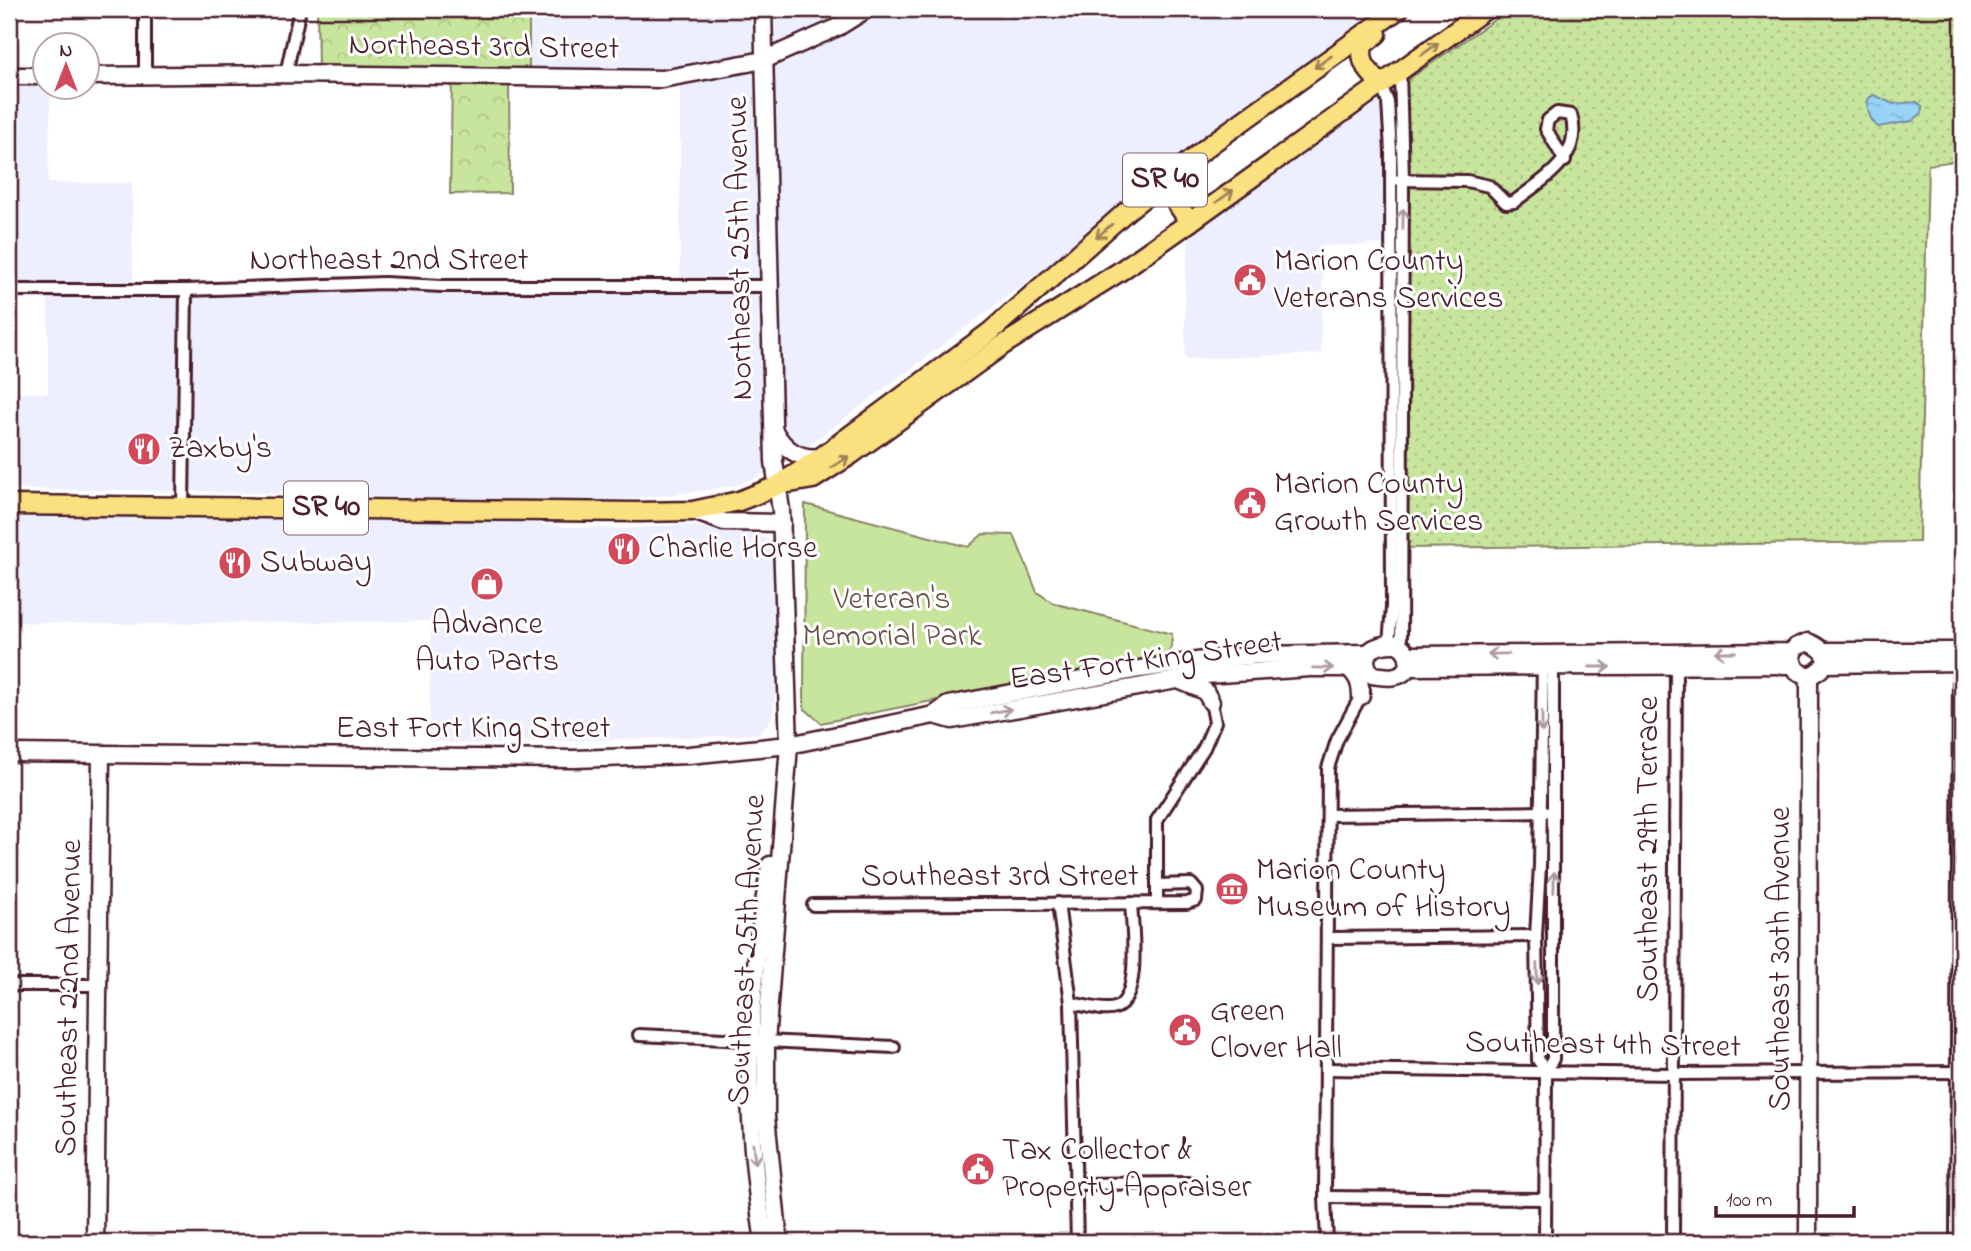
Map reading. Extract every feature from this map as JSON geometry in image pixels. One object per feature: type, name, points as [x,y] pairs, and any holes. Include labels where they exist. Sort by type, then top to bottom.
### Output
[{"type":"main road","name":"SR 40","points":[[777,486],[821,457],[990,332],[1162,183],[1280,93],[1399,9]]},
{"type":"main road","points":[[1381,85],[1362,63],[1363,44],[1410,9]]},
{"type":"main road","name":"SR 40","points":[[9,505],[693,511],[739,501],[777,486],[813,479],[1003,345],[1110,278],[1486,9]]},
{"type":"main road","points":[[1162,183],[1190,222]]},
{"type":"street","points":[[145,9],[145,76]]},
{"type":"street","points":[[286,74],[300,9]]},
{"type":"street","name":"Northeast 25th Avenue","points":[[763,9],[773,429],[777,486]]},
{"type":"street","name":"Northeast 3rd Street","points":[[102,76],[286,74],[662,79],[764,60],[838,27],[867,9]]},
{"type":"street","points":[[1369,665],[1393,678],[1404,674],[1397,180],[1400,71]]},
{"type":"street","points":[[9,76],[32,76]]},
{"type":"street","points":[[1381,85],[1388,102],[1397,180]]},
{"type":"street","points":[[1397,180],[1466,181],[1489,186],[1506,203],[1514,202],[1565,161]]},
{"type":"street","name":"Northeast 2nd Street","points":[[9,290],[186,290],[384,283],[442,286],[769,286]]},
{"type":"street","points":[[183,506],[186,290]]},
{"type":"street","points":[[773,429],[786,449],[799,456],[821,457]]},
{"type":"street","name":"Southeast 25th Avenue","points":[[764,1242],[751,1119],[789,745],[782,523],[777,486]]},
{"type":"street","points":[[693,511],[724,522],[782,523]]},
{"type":"street","points":[[1808,642],[1821,646],[1825,658],[1821,671],[1810,676],[1797,671],[1793,658],[1796,647],[1808,642]]},
{"type":"street","points":[[1327,1242],[1328,768],[1337,740],[1361,696],[1369,665],[1378,645],[1402,653],[1676,667],[1793,658]]},
{"type":"street","name":"East Fort King Street","points":[[934,715],[952,720],[1174,680],[1205,668],[1259,655],[1369,665]]},
{"type":"street","points":[[1548,660],[1793,658]]},
{"type":"street","points":[[1825,658],[1961,658],[1959,1072],[1955,1242]]},
{"type":"street","points":[[1546,1071],[1538,1060],[1536,936],[1548,660]]},
{"type":"street","points":[[1545,1242],[1546,1071],[1553,1059],[1554,812],[1548,660]]},
{"type":"street","name":"East Fort King Street","points":[[9,753],[575,759],[689,755],[789,745],[934,715],[948,705],[1140,669],[1205,668],[1233,673],[1369,665]]},
{"type":"street","name":"Southeast 29th Terrace","points":[[1672,1242],[1676,667]]},
{"type":"street","points":[[1157,903],[1157,820],[1204,748],[1215,722],[1205,668]]},
{"type":"street","points":[[1349,668],[1361,685],[1361,696]]},
{"type":"street","points":[[1211,702],[1233,673]]},
{"type":"street","name":"Southeast 30th Avenue","points":[[1808,1242],[1810,676]]},
{"type":"street","points":[[1174,680],[1197,686],[1205,691],[1211,702]]},
{"type":"street","name":"Southeast 22nd Avenue","points":[[95,1242],[101,755]]},
{"type":"street","points":[[1328,815],[1554,812]]},
{"type":"street","name":"Southeast 3rd Street","points":[[813,905],[1187,903],[1196,900],[1197,891],[1191,884],[1157,885]]},
{"type":"street","points":[[1058,903],[1071,1003],[1077,1242]]},
{"type":"street","points":[[1071,1003],[1112,1009],[1122,1004],[1129,990],[1133,971],[1131,903]]},
{"type":"street","points":[[1328,938],[1536,936]]},
{"type":"street","points":[[9,985],[99,985]]},
{"type":"street","points":[[639,1035],[894,1047]]},
{"type":"street","name":"Southeast 25th Avenue","points":[[758,1042],[779,1242]]},
{"type":"street","name":"Southeast 4th Street","points":[[1327,1069],[1810,1075],[1959,1072]]},
{"type":"street","points":[[1074,1184],[1193,1183]]},
{"type":"street","points":[[1325,1197],[1545,1199]]},
{"type":"shaded area","points":[[529,9],[759,9],[759,56],[662,73],[529,72]]},
{"type":"shaded area","points":[[768,9],[857,9],[836,22],[768,52]]},
{"type":"shaded area","points":[[876,9],[1390,9],[801,451],[778,427],[769,64],[840,32]]},
{"type":"shaded area","points":[[759,66],[764,281],[680,281],[680,81]]},
{"type":"shaded area","points":[[9,82],[32,82],[32,102],[51,102],[48,183],[132,183],[133,285],[9,285]]},
{"type":"shaded area","points":[[1381,98],[1386,151],[1387,244],[1323,246],[1321,354],[1185,359],[1185,278],[1190,231]]},
{"type":"shaded area","points":[[384,288],[442,291],[765,292],[771,471],[738,485],[672,495],[611,500],[464,499],[188,491],[190,295]]},
{"type":"shaded area","points":[[9,295],[181,295],[179,491],[9,489],[9,393],[48,393],[48,300],[9,300]]},
{"type":"shaded area","points":[[9,517],[519,522],[625,529],[674,525],[751,530],[773,543],[777,580],[776,685],[772,718],[759,734],[478,744],[429,741],[431,621],[120,624],[9,622]]},
{"type":"green space","points":[[317,9],[529,9],[529,72],[318,69]]},
{"type":"green space","points":[[1510,9],[1962,9],[1962,160],[1928,165],[1919,542],[1404,548],[1406,81]]},
{"type":"green space","points":[[452,81],[509,82],[510,193],[450,194]]},
{"type":"green space","name":"Veteran's Memorial Park","points":[[805,504],[968,547],[983,534],[1014,535],[1037,592],[1053,603],[1172,634],[1171,649],[1166,655],[821,723],[804,708]]},
{"type":"water","points":[[1874,95],[1893,104],[1917,102],[1922,106],[1922,113],[1912,121],[1878,127],[1868,109],[1869,98]]},
{"type":"place","name":"Marion County Veterans Services","points":[[1250,280]]},
{"type":"place","name":"Zaxby's","points":[[144,449]]},
{"type":"place","name":"Marion County Growth Services","points":[[1250,503]]},
{"type":"place","name":"Charlie Horse","points":[[624,549]]},
{"type":"place","name":"Subway","points":[[235,563]]},
{"type":"place","name":"Advance Auto Parts","points":[[487,584]]},
{"type":"place","name":"Marion County Museum of History","points":[[1232,889]]},
{"type":"place","name":"Green Clover Hall","points":[[1185,1030]]},
{"type":"place","name":"Tax Collector & Property Appraiser","points":[[978,1169]]}]
